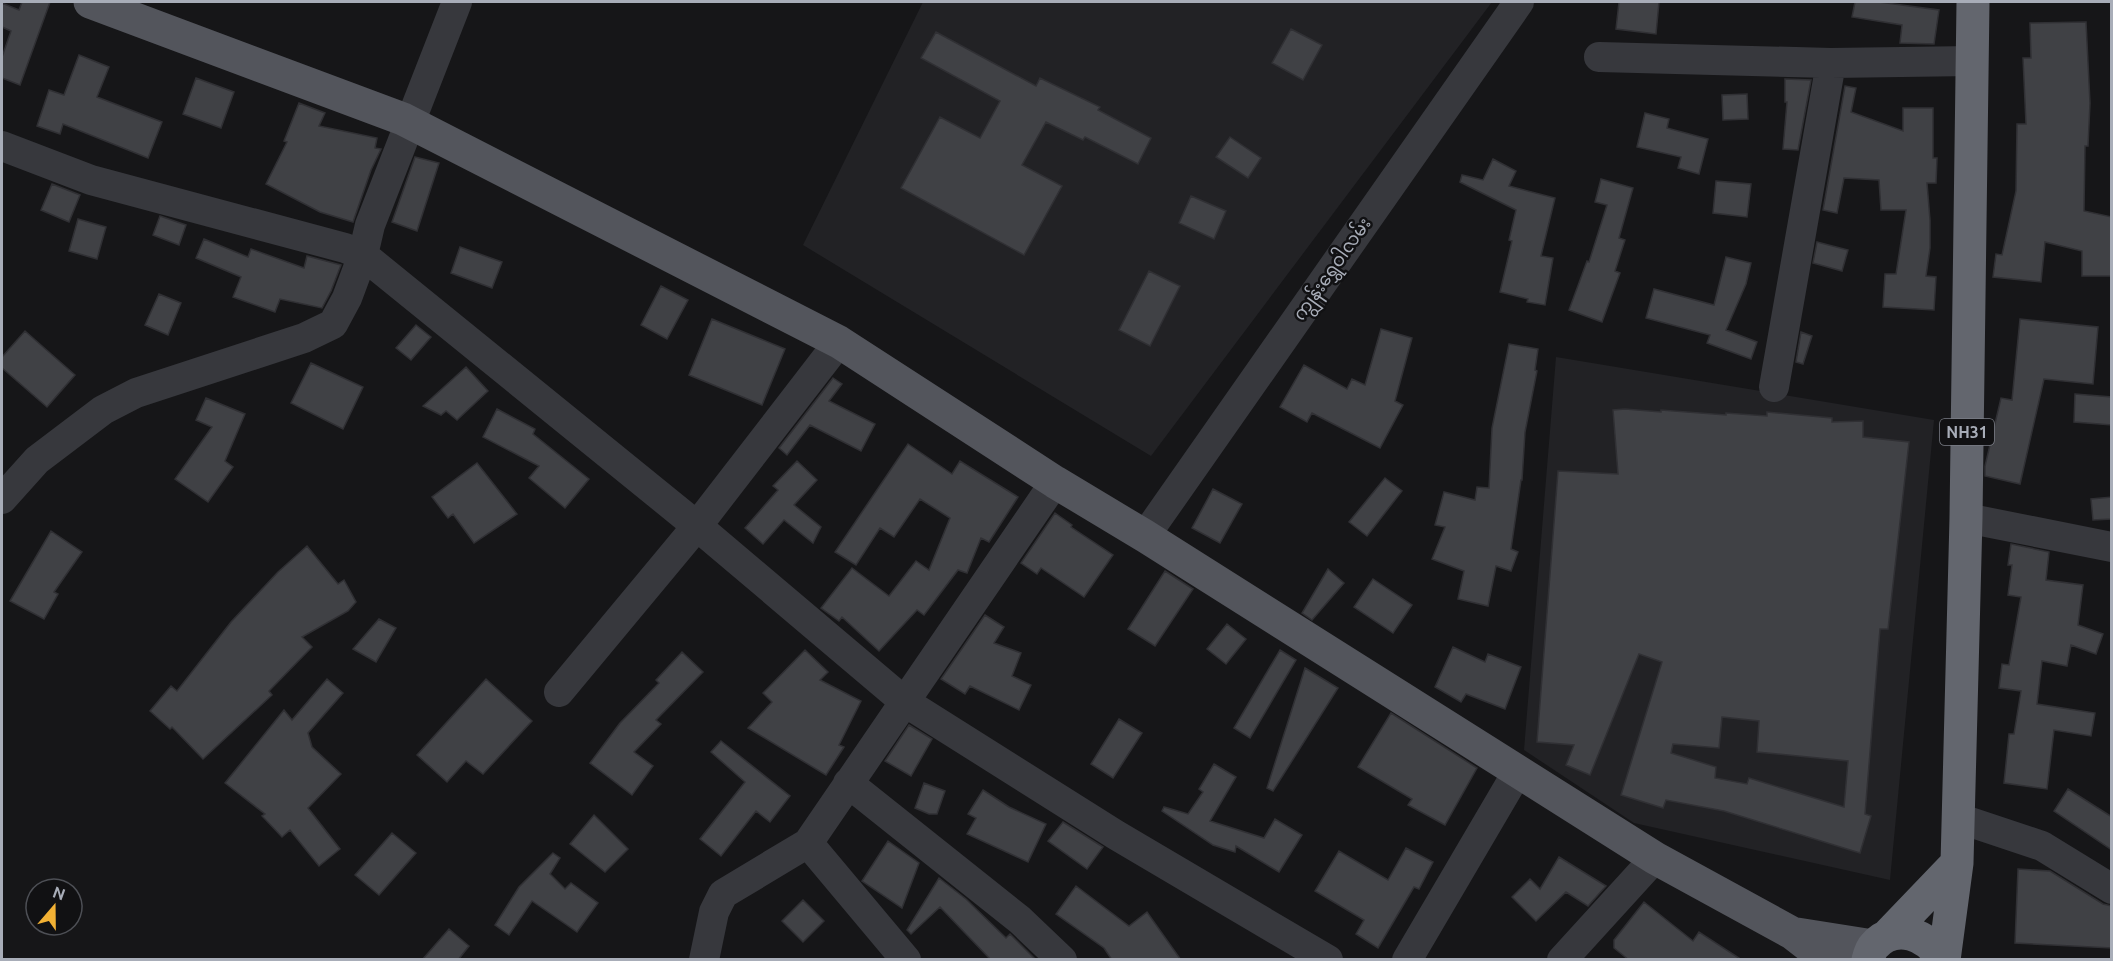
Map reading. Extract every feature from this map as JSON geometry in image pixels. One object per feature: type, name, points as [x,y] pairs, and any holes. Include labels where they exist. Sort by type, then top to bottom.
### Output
[{"type":"highway","name":"NH31","points":[[1943,960],[1957,863],[1966,518],[1973,2]]},
{"type":"highway","points":[[1876,947],[1957,863]]},
{"type":"highway","name":"NH31","points":[[1876,947],[1905,933],[1922,937],[1936,948],[1943,960]]},
{"type":"main road","points":[[90,2],[411,123],[839,342],[1055,482],[1145,536],[1655,858],[1792,933],[1827,960]]},
{"type":"main road","points":[[1792,933],[1876,947]]},
{"type":"street","points":[[2,499],[37,460],[102,410],[136,393],[292,342],[333,324],[363,255],[370,225],[457,2]]},
{"type":"street","name":"ကျွန်းရွှေဝါလမ်း","points":[[1145,536],[1519,2]]},
{"type":"street","points":[[1599,57],[1831,63],[1972,62]]},
{"type":"street","points":[[1774,387],[1831,63]]},
{"type":"street","points":[[2,146],[91,180],[345,248],[363,255],[697,526],[906,702],[1116,835],[1329,960]]},
{"type":"street","points":[[559,692],[697,526],[839,342]]},
{"type":"street","points":[[704,960],[714,912],[723,894],[808,843],[1055,482]]},
{"type":"street","points":[[1966,518],[2112,547]]},
{"type":"street","points":[[1407,960],[1518,771]]},
{"type":"street","points":[[848,783],[1020,920],[1062,960]]},
{"type":"street","points":[[1958,818],[2042,846],[2109,885]]},
{"type":"street","points":[[808,843],[906,960]]},
{"type":"street","points":[[1562,960],[1655,858]]},
{"type":"shaded area","points":[[923,2],[1492,2],[1151,456],[803,245]]},
{"type":"shaded area","points":[[1556,357],[1934,420],[1890,880],[1634,823],[1524,750]]},
{"type":"building","points":[[22,2],[50,2],[20,85],[2,78],[2,57],[11,31],[2,27],[2,3],[19,10]]},
{"type":"building","points":[[1619,2],[1659,2],[1656,34],[1616,29]]},
{"type":"building","points":[[1855,2],[1879,2],[1939,10],[1934,44],[1900,43],[1902,25],[1852,17]]},
{"type":"building","points":[[2086,22],[2090,103],[2088,146],[2085,146],[2084,211],[2112,217],[2112,276],[2082,276],[2082,251],[2045,242],[2041,282],[1993,277],[1996,254],[2002,255],[2016,191],[2017,124],[2026,124],[2023,58],[2031,58],[2030,23]]},
{"type":"building","points":[[1291,29],[1322,45],[1303,80],[1272,63]]},
{"type":"building","points":[[936,32],[1036,86],[1040,78],[1100,107],[1098,110],[1151,138],[1138,164],[1085,137],[1083,140],[1046,122],[1022,165],[1062,186],[1024,255],[901,188],[940,117],[980,138],[1000,101],[921,58]]},
{"type":"building","points":[[79,55],[109,67],[97,97],[162,122],[148,158],[63,124],[60,134],[37,126],[49,90],[64,95]]},
{"type":"building","points":[[196,78],[234,92],[221,128],[183,114]]},
{"type":"building","points":[[1785,79],[1811,80],[1798,150],[1783,149],[1787,102],[1785,102]]},
{"type":"building","points":[[1845,86],[1856,88],[1851,112],[1903,131],[1903,108],[1933,108],[1933,158],[1937,158],[1936,183],[1927,183],[1930,248],[1926,276],[1936,277],[1934,310],[1883,307],[1885,274],[1896,274],[1906,210],[1881,210],[1879,180],[1844,178],[1837,213],[1823,210]]},
{"type":"building","points":[[1747,94],[1748,119],[1723,120],[1722,95]]},
{"type":"building","points":[[299,103],[325,113],[319,126],[377,138],[375,148],[381,149],[371,170],[353,222],[320,212],[266,184],[287,142],[284,141]]},
{"type":"building","points":[[1645,113],[1669,119],[1667,128],[1708,139],[1699,174],[1678,168],[1681,157],[1637,147]]},
{"type":"building","points":[[1230,137],[1261,158],[1248,178],[1216,157]]},
{"type":"building","points":[[415,157],[439,163],[417,231],[392,222]]},
{"type":"building","points":[[1493,159],[1516,171],[1509,186],[1555,198],[1541,256],[1553,258],[1545,305],[1527,302],[1528,299],[1500,292],[1512,241],[1509,240],[1516,210],[1460,182],[1462,175],[1483,180]]},
{"type":"building","points":[[1601,179],[1633,188],[1619,238],[1625,240],[1615,271],[1620,273],[1602,322],[1569,310],[1587,261],[1589,262],[1607,205],[1595,202]]},
{"type":"building","points":[[1716,181],[1751,184],[1747,217],[1713,213]]},
{"type":"building","points":[[52,184],[80,195],[69,222],[41,210]]},
{"type":"building","points":[[1191,196],[1226,211],[1214,239],[1179,223]]},
{"type":"building","points":[[160,216],[186,225],[179,245],[153,235]]},
{"type":"building","points":[[78,219],[106,227],[97,259],[69,251]]},
{"type":"building","points":[[204,239],[248,257],[251,249],[304,268],[307,256],[341,265],[322,308],[280,299],[275,312],[233,297],[241,277],[196,258]]},
{"type":"building","points":[[1817,242],[1848,250],[1842,271],[1813,263]]},
{"type":"building","points":[[460,247],[502,262],[492,288],[451,273]]},
{"type":"building","points":[[1726,257],[1751,263],[1746,284],[1726,330],[1757,342],[1751,359],[1707,343],[1710,335],[1646,318],[1654,289],[1714,305]]},
{"type":"building","points":[[1149,271],[1180,286],[1150,346],[1119,330]]},
{"type":"building","points":[[661,286],[688,300],[667,339],[641,325]]},
{"type":"building","points":[[159,294],[181,303],[168,335],[145,325]]},
{"type":"building","points":[[712,319],[785,349],[762,405],[689,375]]},
{"type":"building","points":[[2020,319],[2098,327],[2093,384],[2044,379],[2020,484],[1985,476],[1985,466],[2001,398],[2012,400]]},
{"type":"building","points":[[416,325],[431,337],[411,360],[396,348]]},
{"type":"building","points":[[1381,329],[1412,338],[1395,401],[1403,405],[1380,448],[1312,413],[1307,422],[1280,407],[1304,365],[1347,389],[1352,379],[1365,385]]},
{"type":"building","points":[[25,331],[75,375],[47,407],[2,368],[2,357]]},
{"type":"building","points":[[1801,332],[1812,336],[1803,364],[1796,362]]},
{"type":"building","points":[[1509,344],[1538,349],[1535,370],[1537,371],[1525,432],[1522,480],[1511,549],[1518,552],[1511,571],[1496,566],[1488,606],[1458,599],[1464,571],[1432,559],[1445,527],[1435,525],[1444,492],[1475,500],[1477,487],[1489,488],[1492,428]]},
{"type":"building","points":[[311,363],[363,387],[343,429],[291,403]]},
{"type":"building","points":[[466,367],[488,391],[457,420],[446,411],[441,415],[423,406]]},
{"type":"building","points":[[833,378],[842,384],[829,401],[875,424],[861,451],[810,425],[787,455],[779,448]]},
{"type":"building","points":[[2075,394],[2112,397],[2112,425],[2074,422]]},
{"type":"building","points":[[206,398],[245,414],[225,461],[233,467],[208,502],[175,479],[212,427],[196,420]]},
{"type":"building","points":[[497,409],[535,429],[533,434],[589,479],[565,508],[529,478],[539,466],[483,437]]},
{"type":"building","points":[[1613,410],[1661,412],[1661,410],[1767,416],[1767,412],[1832,418],[1832,422],[1863,421],[1863,437],[1909,442],[1888,629],[1880,629],[1865,814],[1871,816],[1860,853],[1724,811],[1666,800],[1663,808],[1621,795],[1662,662],[1639,654],[1590,775],[1566,765],[1574,745],[1537,742],[1558,471],[1618,474]],"holes":[[[1722,717],[1759,721],[1757,752],[1848,761],[1844,807],[1749,778],[1747,784],[1715,778],[1716,767],[1671,753],[1673,744],[1719,748]]]},
{"type":"building","points":[[908,444],[952,474],[960,461],[1018,497],[989,542],[981,538],[967,573],[958,570],[924,615],[917,610],[879,651],[842,617],[839,621],[821,608],[852,568],[889,596],[916,561],[929,570],[950,518],[920,499],[894,537],[880,528],[856,565],[835,552]]},
{"type":"building","points":[[797,461],[817,480],[794,505],[821,527],[813,543],[784,520],[763,544],[745,528],[778,490],[773,486]]},
{"type":"building","points":[[477,463],[517,514],[474,543],[453,514],[448,518],[432,497]]},
{"type":"building","points":[[1385,478],[1402,491],[1367,536],[1349,522]]},
{"type":"building","points":[[1213,489],[1242,504],[1220,543],[1192,528]]},
{"type":"building","points":[[2112,497],[2112,519],[2093,520],[2091,499]]},
{"type":"building","points":[[1055,513],[1072,525],[1071,527],[1113,555],[1084,597],[1041,568],[1037,574],[1021,563]]},
{"type":"building","points":[[51,531],[82,552],[54,592],[58,594],[44,619],[10,601]]},
{"type":"building","points":[[2011,544],[2049,552],[2046,580],[2083,585],[2078,625],[2103,634],[2096,654],[2071,645],[2067,666],[2042,661],[2037,704],[2095,713],[2091,736],[2054,730],[2047,789],[2004,783],[2009,734],[2014,734],[2021,691],[1999,688],[2002,664],[2009,665],[2021,597],[2008,595],[2012,565],[2008,565]]},
{"type":"building","points":[[307,546],[338,584],[344,580],[356,602],[348,611],[302,637],[312,647],[269,691],[272,695],[203,759],[172,727],[170,729],[150,711],[171,686],[177,691],[231,622],[278,572]]},
{"type":"building","points":[[1328,569],[1344,583],[1312,620],[1302,613]]},
{"type":"building","points":[[1165,571],[1193,589],[1155,646],[1128,629]]},
{"type":"building","points":[[1373,579],[1412,605],[1393,633],[1354,607]]},
{"type":"building","points":[[985,615],[1004,627],[994,643],[1021,653],[1012,676],[1031,685],[1019,710],[970,686],[965,694],[941,679]]},
{"type":"building","points":[[379,619],[396,628],[376,662],[353,649]]},
{"type":"building","points":[[1227,624],[1246,639],[1226,664],[1207,649]]},
{"type":"building","points":[[1453,647],[1485,662],[1488,654],[1521,667],[1505,709],[1466,694],[1461,702],[1435,687]]},
{"type":"building","points":[[805,650],[828,672],[820,680],[861,701],[839,745],[844,747],[826,775],[748,728],[772,702],[763,693]]},
{"type":"building","points":[[1280,650],[1296,660],[1250,738],[1234,728]]},
{"type":"building","points":[[682,652],[703,672],[656,720],[661,724],[634,752],[653,766],[632,795],[590,763],[620,723],[659,683],[656,680]]},
{"type":"building","points":[[1305,668],[1338,688],[1273,791],[1267,788]]},
{"type":"building","points":[[327,679],[343,693],[308,733],[312,747],[341,774],[308,808],[340,849],[319,866],[290,830],[282,837],[262,816],[265,814],[225,783],[284,710],[292,720]]},
{"type":"building","points":[[486,679],[532,721],[483,774],[466,761],[447,782],[417,755]]},
{"type":"building","points":[[1391,713],[1477,768],[1445,825],[1408,805],[1412,799],[1358,767]]},
{"type":"building","points":[[1119,719],[1142,733],[1113,778],[1091,764]]},
{"type":"building","points":[[909,725],[932,739],[911,776],[885,761]]},
{"type":"building","points":[[721,741],[790,796],[770,822],[756,811],[721,856],[700,839],[745,782],[711,752]]},
{"type":"building","points":[[1214,764],[1236,777],[1210,821],[1264,838],[1275,819],[1302,835],[1279,872],[1236,846],[1235,852],[1213,845],[1162,811],[1164,807],[1188,814],[1203,792],[1199,789]]},
{"type":"building","points":[[924,783],[945,791],[937,814],[929,814],[915,808]]},
{"type":"building","points":[[2068,789],[2112,817],[2112,850],[2054,811]]},
{"type":"building","points":[[983,790],[1009,807],[1046,824],[1028,862],[967,834],[976,818],[968,814]]},
{"type":"building","points":[[594,815],[628,849],[605,872],[570,844]]},
{"type":"building","points":[[1063,822],[1103,847],[1087,869],[1048,841]]},
{"type":"building","points":[[392,833],[416,853],[379,895],[355,875]]},
{"type":"building","points":[[888,841],[919,863],[902,908],[862,881]]},
{"type":"building","points":[[1406,848],[1433,862],[1419,889],[1414,887],[1378,948],[1356,934],[1364,920],[1315,891],[1339,851],[1388,880]]},
{"type":"building","points":[[553,853],[560,858],[550,874],[565,889],[571,883],[598,903],[577,932],[532,901],[509,935],[495,925],[519,887]]},
{"type":"building","points":[[1559,857],[1606,886],[1588,906],[1566,892],[1536,921],[1512,897],[1530,879],[1540,889]]},
{"type":"building","points":[[2018,869],[2050,871],[2103,904],[2112,906],[2112,948],[2015,943]]},
{"type":"building","points":[[939,878],[966,899],[1006,938],[1010,934],[1036,960],[991,960],[940,907],[911,934],[907,930]]},
{"type":"building","points":[[1076,886],[1129,926],[1147,912],[1181,960],[1112,960],[1104,948],[1056,914]]},
{"type":"building","points":[[803,900],[824,921],[803,942],[782,921]]},
{"type":"building","points":[[1644,902],[1693,941],[1699,932],[1742,960],[1629,960],[1614,948],[1614,940]]},
{"type":"building","points":[[449,929],[469,946],[458,960],[422,960]]}]
